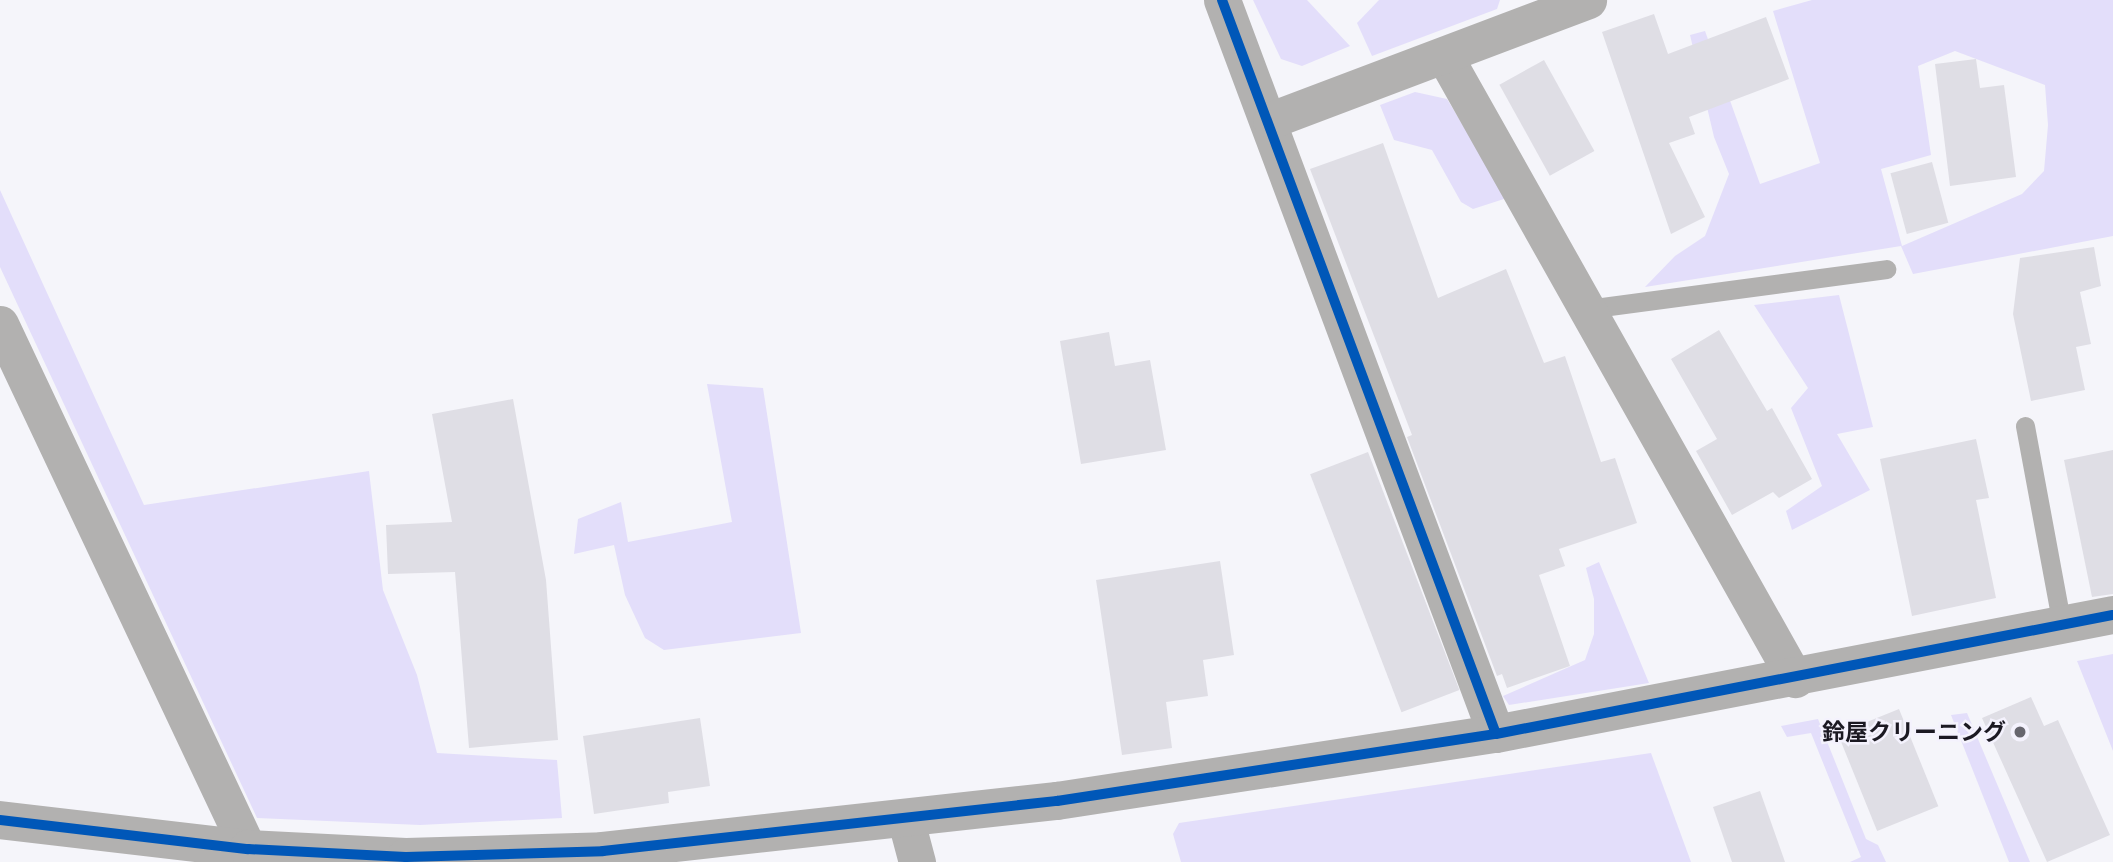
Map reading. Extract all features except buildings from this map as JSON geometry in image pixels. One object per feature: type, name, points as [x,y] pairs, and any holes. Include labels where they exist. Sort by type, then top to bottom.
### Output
[{"type":"street","points":[[1222,0],[1271,120],[1496,734]]},
{"type":"street","points":[[1271,120],[1445,57],[1543,8],[1588,0]]},
{"type":"street","points":[[1445,57],[1795,679]]},
{"type":"street","points":[[0,324],[248,849]]},
{"type":"street","points":[[0,820],[248,849],[406,857],[603,851],[1057,801],[1496,734],[1795,679],[2113,615]]},
{"type":"street","points":[[905,817],[917,862]]},
{"type":"lane","points":[[1587,309],[1886,269]]},
{"type":"lane","points":[[2025,426],[2062,625]]},
{"type":"shaded area","points":[[1253,0],[1307,0],[1350,46],[1302,66],[1281,59]]},
{"type":"shaded area","points":[[1379,0],[1500,0],[1497,9],[1372,56],[1357,23]]},
{"type":"shaded area","points":[[1812,0],[2113,0],[2113,236],[1913,274],[1901,246],[1645,287],[1675,256],[1705,236],[1729,174],[1714,137],[1690,35],[1705,31],[1760,184],[1820,163],[1773,11]],"holes":[[[1955,51],[2045,85],[2048,125],[2044,171],[2022,194],[1902,246],[1881,169],[1931,155],[1918,66]]]},
{"type":"shaded area","points":[[1415,92],[1447,99],[1507,198],[1473,209],[1461,202],[1432,150],[1394,140],[1380,105]]},
{"type":"shaded area","points":[[0,190],[144,505],[369,471],[383,590],[417,675],[437,753],[557,760],[562,818],[420,825],[257,818],[0,267]]},
{"type":"shaded area","points":[[1839,295],[1873,427],[1837,434],[1870,490],[1792,530],[1786,511],[1822,486],[1791,408],[1808,388],[1754,305]]},
{"type":"shaded area","points":[[707,384],[763,388],[801,633],[664,650],[645,638],[625,595],[614,545],[574,554],[578,519],[621,502],[628,542],[732,522]]},
{"type":"shaded area","points":[[1599,562],[1649,683],[1509,705],[1503,696],[1585,660],[1594,634],[1594,599],[1586,568]]},
{"type":"shaded area","points":[[2113,654],[2113,751],[2077,661]]},
{"type":"shaded area","points":[[1967,713],[2030,862],[2009,862],[1951,715]]},
{"type":"shaded area","points":[[1818,719],[1866,839],[1878,845],[1886,862],[1850,862],[1861,857],[1811,733],[1787,737],[1781,726]]},
{"type":"shaded area","points":[[1651,753],[1691,862],[1181,862],[1173,834],[1179,823]]},
{"type":"cycle path","points":[[1222,0],[1496,734]]},
{"type":"cycle path","points":[[0,820],[248,849],[406,857],[603,851],[1057,801],[1496,734],[2113,615]]},
{"type":"place","name":"鈴屋クリーニング","points":[[2020,732]]}]
